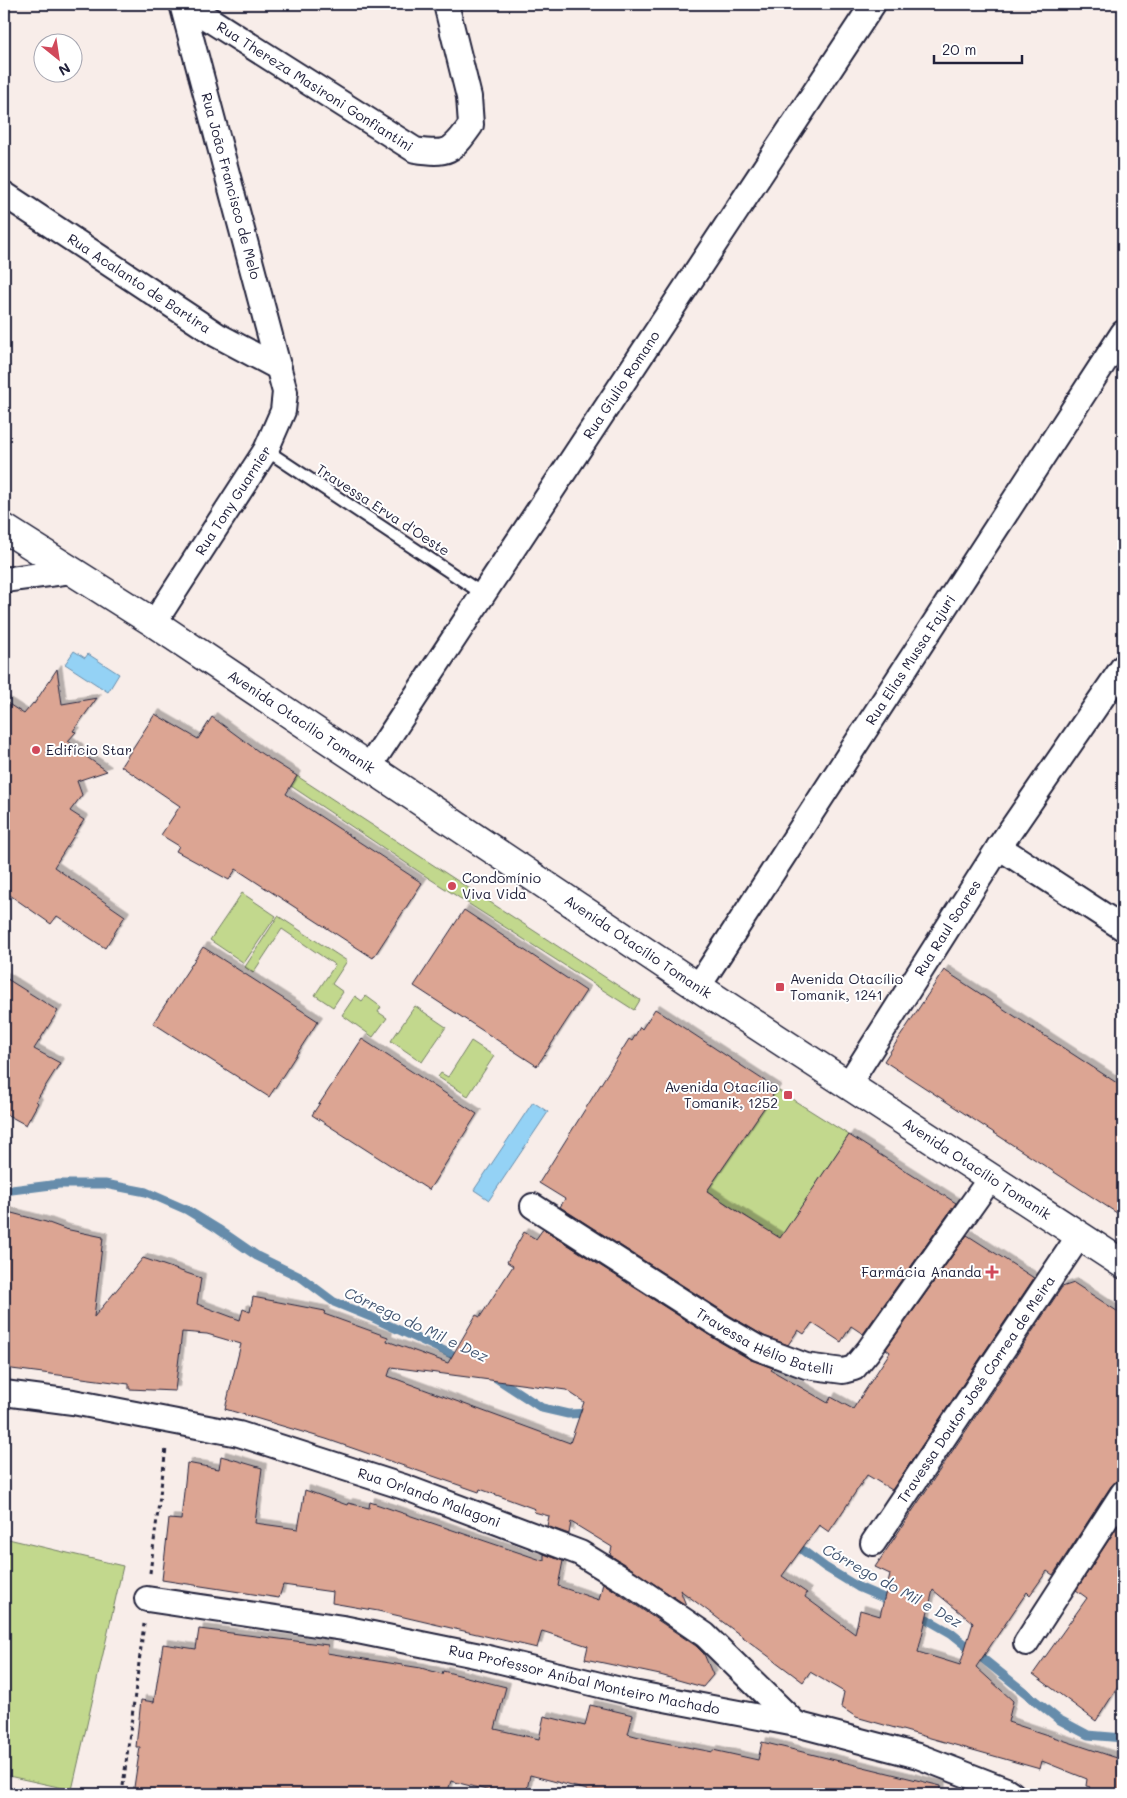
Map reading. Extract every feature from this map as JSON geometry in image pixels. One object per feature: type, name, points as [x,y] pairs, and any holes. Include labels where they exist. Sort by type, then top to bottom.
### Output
[{"type":"street","name":"Rua Thereza Masironi Gonfiantini","points":[[184,4],[414,150],[432,153],[450,150],[471,125],[469,97],[446,4]]},
{"type":"street","name":"Rua João Francisco de Melo","points":[[184,4],[279,368]]},
{"type":"street","name":"Rua Giulio Romano","points":[[369,767],[873,4]]},
{"type":"street","name":"Rua Acalanto de Bartira","points":[[4,194],[217,335],[279,368]]},
{"type":"street","name":"Rua Elias Mussa Fajuri","points":[[698,987],[1123,333]]},
{"type":"street","name":"Rua Tony Guarnier","points":[[154,623],[266,450],[283,411],[285,392],[279,368]]},
{"type":"street","name":"Avenida Otacílio Tomanik","points":[[4,528],[154,623],[698,987],[1123,1264]]},
{"type":"street","points":[[4,580],[71,571]]},
{"type":"street","name":"Rua Raul Soares","points":[[848,1085],[999,847],[1123,667]]},
{"type":"street","points":[[999,847],[1123,928]]},
{"type":"street","name":"Travessa Hélio Batelli","points":[[533,1206],[758,1348],[806,1366],[843,1371],[854,1368],[868,1351],[990,1179]]},
{"type":"street","name":"Travessa Doutor José Correa de Meira","points":[[873,1543],[1079,1236]]},
{"type":"street","name":"Rua Orlando Malagoni","points":[[4,1393],[73,1402],[239,1434],[404,1487],[580,1553],[629,1583],[705,1635],[796,1724]]},
{"type":"street","points":[[1026,1643],[1123,1493]]},
{"type":"street","name":"Rua Professor Aníbal Monteiro Machado","points":[[147,1599],[343,1628],[480,1656],[633,1693],[796,1724],[918,1756],[1012,1794]]},
{"type":"lane","name":"Travessa Erva d'Oeste","points":[[266,450],[483,594]]},
{"type":"green space","points":[[297,776],[640,1000],[634,1010],[427,877],[291,786]]},
{"type":"green space","points":[[242,893],[276,916],[244,963],[210,940]]},
{"type":"green space","points":[[278,916],[347,961],[332,984],[343,992],[333,1007],[315,995],[335,965],[282,929],[253,973],[245,967]]},
{"type":"green space","points":[[355,996],[362,1001],[366,996],[381,1007],[378,1012],[387,1018],[373,1037],[342,1015]]},
{"type":"green space","points":[[415,1006],[446,1027],[422,1062],[391,1041]]},
{"type":"green space","points":[[471,1041],[494,1056],[468,1096],[438,1077],[441,1073],[448,1077]]},
{"type":"green space","points":[[776,1089],[849,1135],[780,1239],[707,1191]]},
{"type":"green space","points":[[4,1538],[123,1566],[72,1790],[4,1775]]},
{"type":"water","points":[[74,651],[85,658],[88,654],[119,674],[108,692],[65,664]]},
{"type":"water","points":[[533,1102],[548,1112],[489,1200],[474,1190]]},
{"type":"building","points":[[57,669],[62,704],[97,698],[73,731],[76,732],[68,741],[79,749],[78,751],[107,771],[77,781],[82,795],[70,811],[84,820],[54,867],[125,916],[105,948],[57,916],[51,924],[4,891],[4,701],[24,714],[34,704]]},
{"type":"building","points":[[155,714],[198,739],[212,717],[262,754],[297,776],[286,794],[422,883],[373,958],[236,869],[229,880],[176,851],[179,846],[161,835],[180,806],[121,766]]},
{"type":"building","points":[[464,910],[586,991],[537,1066],[414,986]]},
{"type":"building","points":[[203,947],[318,1021],[269,1097],[153,1023]]},
{"type":"building","points":[[944,970],[1123,1087],[1123,1217],[884,1061]]},
{"type":"building","points":[[4,977],[58,1011],[34,1049],[60,1063],[36,1101],[38,1103],[26,1125],[4,1113]]},
{"type":"building","points":[[655,1009],[777,1089],[707,1191],[740,1213],[780,1238],[849,1135],[956,1203],[863,1334],[851,1326],[841,1342],[812,1323],[804,1334],[798,1330],[788,1345],[764,1336],[560,1207],[565,1199],[539,1183],[629,1039],[632,1041],[640,1027],[642,1029]]},
{"type":"building","points":[[362,1039],[477,1114],[429,1190],[312,1115]]},
{"type":"building","points":[[4,1211],[65,1229],[103,1237],[94,1317],[143,1258],[201,1278],[197,1304],[240,1320],[243,1309],[250,1312],[253,1297],[325,1311],[324,1314],[388,1337],[387,1341],[448,1363],[476,1315],[480,1317],[513,1266],[507,1262],[524,1232],[536,1239],[543,1229],[751,1360],[773,1368],[771,1370],[828,1403],[831,1397],[853,1409],[890,1352],[886,1349],[967,1235],[1034,1278],[892,1490],[867,1475],[829,1532],[819,1525],[782,1576],[807,1593],[805,1597],[855,1634],[860,1610],[880,1616],[890,1574],[875,1567],[1062,1287],[1074,1283],[1123,1315],[1123,1479],[1116,1481],[1111,1486],[1053,1575],[1047,1571],[1030,1595],[1027,1592],[976,1667],[1013,1701],[1008,1722],[1123,1760],[1123,1794],[1088,1794],[1090,1787],[1086,1786],[1087,1779],[1042,1761],[1040,1769],[856,1717],[841,1707],[844,1692],[810,1672],[803,1682],[680,1590],[686,1605],[610,1555],[612,1547],[571,1522],[569,1534],[547,1526],[549,1516],[534,1512],[535,1509],[480,1489],[479,1492],[326,1439],[225,1409],[241,1344],[207,1334],[182,1332],[175,1391],[129,1389],[129,1384],[4,1368]],"holes":[[[391,1367],[566,1390],[584,1402],[570,1443],[388,1376]],[[933,1590],[973,1623],[960,1665],[918,1652]]]},
{"type":"building","points":[[221,1456],[262,1468],[255,1523],[298,1529],[305,1490],[347,1505],[348,1503],[369,1508],[370,1502],[544,1561],[544,1554],[563,1561],[558,1586],[599,1600],[603,1583],[696,1646],[704,1654],[713,1675],[703,1687],[660,1675],[585,1659],[588,1646],[542,1631],[537,1648],[378,1611],[332,1603],[333,1592],[283,1585],[279,1598],[162,1580],[169,1519],[181,1520],[187,1463],[219,1469]]},
{"type":"building","points":[[1123,1518],[1123,1679],[1096,1721],[1033,1674],[1087,1598],[1076,1590]]},
{"type":"building","points":[[199,1629],[328,1645],[327,1653],[421,1668],[442,1674],[443,1671],[506,1687],[495,1729],[539,1739],[544,1716],[585,1726],[590,1705],[633,1715],[628,1734],[650,1740],[713,1752],[713,1750],[758,1760],[762,1742],[941,1786],[940,1794],[585,1794],[587,1790],[530,1775],[526,1794],[502,1794],[451,1781],[447,1794],[133,1794],[140,1747],[136,1747],[141,1700],[154,1702],[163,1644],[196,1649]]},
{"type":"waterway","name":"Córrego do Mil e Dez","points":[[4,1191],[59,1184],[105,1184],[146,1192],[187,1210],[257,1256],[302,1278],[334,1302],[462,1359]]},
{"type":"waterway","name":"Córrego do Mil e Dez","points":[[493,1376],[542,1408],[568,1414],[590,1413]]},
{"type":"waterway","name":"Córrego do Mil e Dez","points":[[793,1543],[825,1567],[858,1587],[893,1602]]},
{"type":"waterway","name":"Córrego do Mil e Dez","points":[[916,1613],[951,1633],[1058,1719],[1088,1735],[1123,1738]]},
{"type":"place","name":"Edifício Star","points":[[36,750]]},
{"type":"place","name":"Condomínio Viva Vida","points":[[452,886]]},
{"type":"place","name":"Avenida Otacílio Tomanik, 1241","points":[[780,987]]},
{"type":"place","name":"Avenida Otacílio Tomanik, 1252","points":[[788,1095]]},
{"type":"place","name":"Farmácia Ananda","points":[[992,1272]]}]
